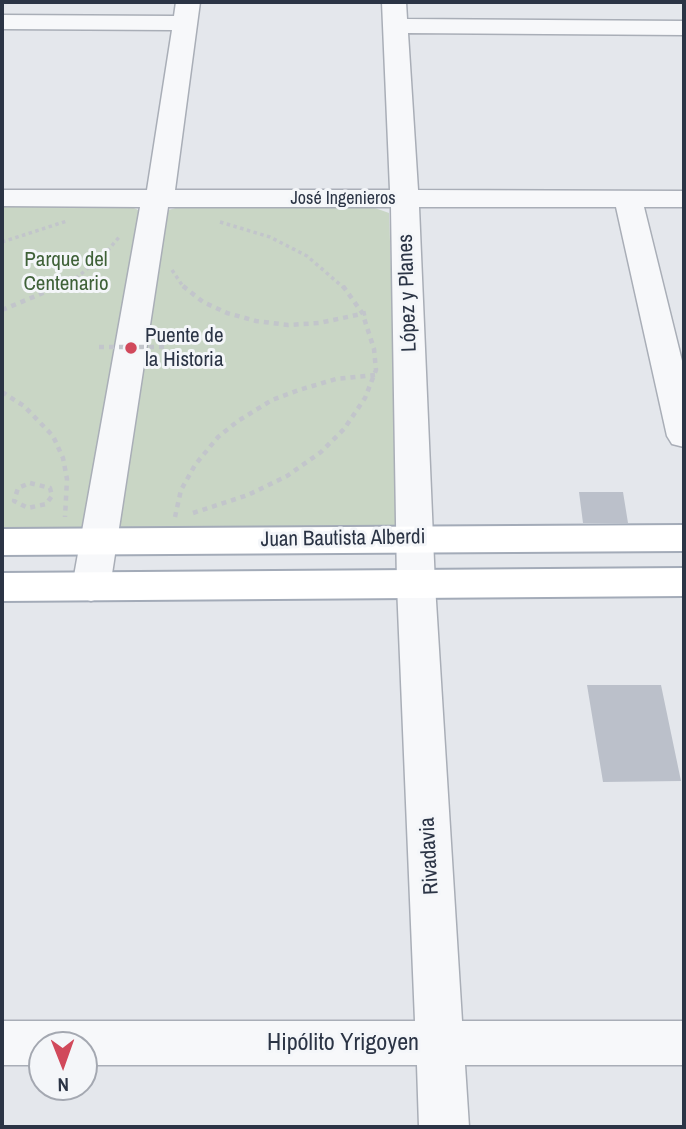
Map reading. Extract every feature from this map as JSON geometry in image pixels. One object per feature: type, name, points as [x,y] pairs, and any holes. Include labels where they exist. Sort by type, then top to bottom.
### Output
[{"type":"main road","name":"Juan Bautista Alberdi","points":[[2,542],[684,538]]},
{"type":"main road","points":[[2,587],[684,582]]},
{"type":"street","points":[[551,2],[556,27]]},
{"type":"street","points":[[2,22],[186,13],[92,587]]},
{"type":"street","points":[[395,14],[556,27],[684,28]]},
{"type":"street","name":"López y Planes","points":[[395,14],[405,200],[416,585]]},
{"type":"street","name":"José Ingenieros","points":[[2,198],[684,199]]},
{"type":"street","points":[[628,199],[679,393],[684,436]]},
{"type":"street","name":"Rivadavia","points":[[416,585],[444,1127]]},
{"type":"street","name":"Hipólito Yrigoyen","points":[[2,1043],[684,1043]]},
{"type":"path","points":[[2,242],[75,220]]},
{"type":"path","points":[[189,514],[262,489],[307,463],[344,429],[365,398],[375,375],[374,349],[364,314],[330,272],[296,249],[263,234],[209,220]]},
{"type":"path","points":[[2,310],[41,296],[85,272],[113,246],[127,225]]},
{"type":"path","points":[[170,266],[178,281],[194,296],[215,309],[240,317],[271,323],[302,324],[364,314]]},
{"type":"path","points":[[99,347],[166,347]]},
{"type":"path","points":[[182,516],[175,518],[181,490],[189,473],[210,446],[238,421],[272,400],[299,390],[336,379],[375,375]]},
{"type":"path","points":[[2,392],[35,416],[58,446],[68,490],[63,525]]},
{"type":"path","points":[[30,483],[47,485],[52,492],[50,500],[35,508],[22,507],[14,501],[18,488],[30,483]]},
{"type":"green space","name":"Parque del Centenario","points":[[2,206],[130,206],[140,211],[86,525],[77,530],[2,532]]},
{"type":"green space","points":[[179,207],[375,208],[389,213],[400,524],[397,528],[118,528],[165,211]]},
{"type":"building","points":[[579,492],[623,492],[628,523],[583,523]]},
{"type":"building","points":[[587,685],[661,685],[681,781],[603,782]]},
{"type":"place","name":"Puente de la Historia","points":[[131,348]]}]
